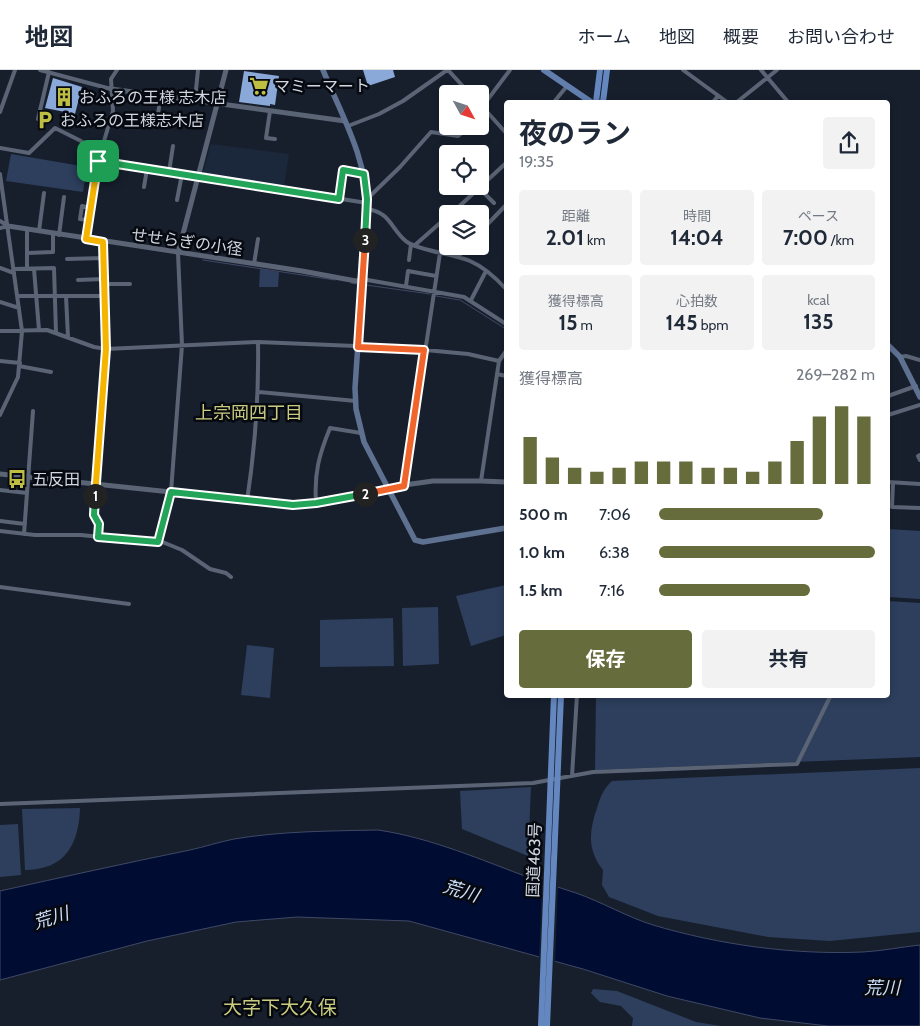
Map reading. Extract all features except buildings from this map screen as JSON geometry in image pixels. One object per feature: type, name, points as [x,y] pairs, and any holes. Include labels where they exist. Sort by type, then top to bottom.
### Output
[{"type":"highway","points":[[596,100],[600,70]]},
{"type":"highway","points":[[603,100],[607,70]]},
{"type":"highway","name":"国道463号","points":[[540,1026],[557,698]]},
{"type":"highway","name":"国道463号","points":[[548,1026],[557,698]]},
{"type":"main road","points":[[323,70],[358,150],[364,174],[367,204],[356,401],[361,433],[369,452],[390,487],[413,538],[419,542],[504,528]]},
{"type":"main road","points":[[544,70],[588,100]]},
{"type":"main road","points":[[890,347],[900,357],[920,397]]},
{"type":"street","points":[[0,112],[15,70]]},
{"type":"street","points":[[40,70],[111,89],[161,94],[347,123],[379,114],[403,101],[448,70],[462,85]]},
{"type":"street","points":[[86,239],[98,161],[113,111],[111,79],[117,70]]},
{"type":"street","points":[[195,99],[198,70]]},
{"type":"street","points":[[160,541],[171,492],[182,345],[178,253],[195,176],[226,70]]},
{"type":"street","points":[[489,99],[510,70]]},
{"type":"street","points":[[684,70],[724,100]]},
{"type":"street","points":[[761,70],[786,100]]},
{"type":"street","points":[[740,100],[777,70]]},
{"type":"street","points":[[38,118],[49,72]]},
{"type":"street","points":[[556,100],[567,86]]},
{"type":"street","points":[[157,120],[161,94]]},
{"type":"street","points":[[714,100],[718,96]]},
{"type":"street","points":[[270,111],[266,138],[275,139]]},
{"type":"street","points":[[489,114],[504,131]]},
{"type":"street","points":[[0,148],[29,153],[55,128],[81,141],[98,161],[367,204],[373,210],[386,216],[402,237],[413,244],[439,253]]},
{"type":"street","points":[[367,204],[431,132],[439,133]]},
{"type":"street","points":[[169,172],[173,146]]},
{"type":"street","points":[[489,178],[504,164]]},
{"type":"street","points":[[144,187],[147,168]]},
{"type":"street","points":[[339,199],[343,170],[364,174]]},
{"type":"street","points":[[0,174],[22,331],[17,380],[2,404],[0,415]]},
{"type":"street","points":[[177,200],[182,174]]},
{"type":"street","points":[[39,231],[44,193]]},
{"type":"street","points":[[460,205],[471,195]]},
{"type":"street","points":[[486,195],[494,203]]},
{"type":"street","points":[[28,253],[53,252],[64,197]]},
{"type":"street","points":[[88,220],[80,219],[82,206],[90,208]]},
{"type":"street","points":[[489,223],[504,207]]},
{"type":"street","name":"せせらぎの小径","points":[[0,221],[8,226]]},
{"type":"street","points":[[409,260],[413,244],[439,223]]},
{"type":"street","name":"せせらぎの小径","points":[[0,228],[8,226],[86,239],[103,244],[254,264],[356,281],[362,280]]},
{"type":"street","points":[[27,229],[28,269]]},
{"type":"street","points":[[254,264],[258,239]]},
{"type":"street","points":[[98,537],[99,524],[94,515],[95,484],[106,349],[103,244]]},
{"type":"street","points":[[404,486],[440,255]]},
{"type":"street","points":[[449,255],[470,261],[486,271],[504,287]]},
{"type":"street","points":[[67,259],[104,258]]},
{"type":"street","points":[[0,268],[14,271],[54,268],[56,333]]},
{"type":"street","points":[[34,269],[39,330]]},
{"type":"street","points":[[471,300],[486,271]]},
{"type":"street","points":[[406,286],[408,272],[436,276]]},
{"type":"street","points":[[78,280],[104,279]]},
{"type":"street","points":[[362,280],[464,296],[504,323]]},
{"type":"street","points":[[104,284],[130,284]]},
{"type":"street","points":[[18,296],[105,296]]},
{"type":"street","points":[[66,296],[68,337]]},
{"type":"street","points":[[0,302],[19,308]]},
{"type":"street","points":[[0,331],[39,330],[56,333],[94,347],[106,349],[258,342],[424,350],[468,354],[499,361]]},
{"type":"street","points":[[247,501],[259,392],[258,342]]},
{"type":"street","points":[[481,481],[499,361],[504,354]]},
{"type":"street","points":[[900,357],[906,356],[920,360]]},
{"type":"street","points":[[0,361],[51,372]]},
{"type":"street","points":[[497,374],[504,376]]},
{"type":"street","points":[[890,395],[916,386]]},
{"type":"street","points":[[259,392],[356,401]]},
{"type":"street","points":[[890,414],[920,404]]},
{"type":"street","points":[[24,534],[33,412]]},
{"type":"street","points":[[316,503],[314,483],[318,457],[330,428],[361,433]]},
{"type":"street","points":[[920,455],[918,456],[920,460]]},
{"type":"street","points":[[0,474],[293,505],[316,503],[390,487],[433,482],[504,482]]},
{"type":"street","points":[[890,482],[920,484]]},
{"type":"street","points":[[893,483],[892,506],[920,508]]},
{"type":"street","points":[[0,490],[27,492]]},
{"type":"street","points":[[0,521],[25,524]]},
{"type":"street","points":[[0,531],[160,541],[182,550],[210,569],[226,573],[231,577]]},
{"type":"street","points":[[0,586],[130,604]]},
{"type":"street","points":[[572,776],[577,698]]},
{"type":"street","points":[[0,804],[533,783],[594,772],[798,764],[830,698]]},
{"type":"shaded area","points":[[211,144],[289,154],[284,187],[203,173]]},
{"type":"shaded area","points":[[11,154],[87,167],[83,192],[6,181]]},
{"type":"shaded area","points":[[260,269],[279,272],[278,287],[259,287]]},
{"type":"shaded area","points":[[890,529],[920,531],[920,599],[890,597]]},
{"type":"shaded area","points":[[504,585],[504,636],[471,646],[456,596]]},
{"type":"shaded area","points":[[890,601],[920,603],[920,757],[595,770],[596,698],[890,698]]},
{"type":"shaded area","points":[[438,607],[439,664],[403,666],[402,608]]},
{"type":"shaded area","points":[[393,618],[394,666],[320,667],[320,620]]},
{"type":"shaded area","points":[[247,645],[274,648],[270,698],[241,695]]},
{"type":"shaded area","points":[[920,768],[920,932],[830,941],[768,937],[658,916],[609,897],[602,885],[603,870],[594,855],[591,832],[601,796],[612,781]]},
{"type":"shaded area","points":[[531,787],[528,856],[462,829],[460,791]]},
{"type":"shaded area","points":[[80,808],[77,833],[73,843],[60,860],[39,869],[25,870],[22,809]]},
{"type":"shaded area","points":[[18,824],[21,875],[0,877],[0,825]]},
{"type":"shaded area","points":[[593,989],[617,991],[696,1022],[721,1026],[632,1026],[633,1018],[621,1006],[600,1002],[591,993]]},
{"type":"water","name":"荒川","points":[[378,830],[437,844],[571,891],[643,922],[704,938],[757,947],[837,953],[877,951],[920,945],[920,1026],[828,1026],[760,1018],[667,996],[583,969],[409,921],[297,917],[236,922],[147,941],[0,980],[0,891],[252,836],[324,831]]},
{"type":"pier","points":[[542,880],[558,885],[555,964],[539,960]]},
{"type":"waterway","points":[[203,260],[335,280]]},
{"type":"waterway","points":[[351,283],[357,284]]},
{"type":"waterway","points":[[366,285],[430,294]]},
{"type":"waterway","points":[[436,296],[460,300],[504,328]]},
{"type":"place","name":"マミーマート","points":[[259,86]]},
{"type":"place","name":"おふろの王様 志木店","points":[[64,97]]},
{"type":"place","name":"おふろの王様志木店","points":[[45,120]]},
{"type":"place","name":"五反田","points":[[17,479]]},
{"type":"district","name":"上宗岡四丁目","points":[[249,413]]},
{"type":"district","name":"大字下大久保","points":[[280,1007]]},
{"type":"route","points":[[98,161],[339,199],[343,170],[364,174],[367,209],[358,347],[424,350],[404,486],[390,487],[316,503],[293,505],[171,492],[160,541],[98,537],[99,524],[94,515],[95,484],[106,349],[103,242],[86,239],[98,161]]}]
